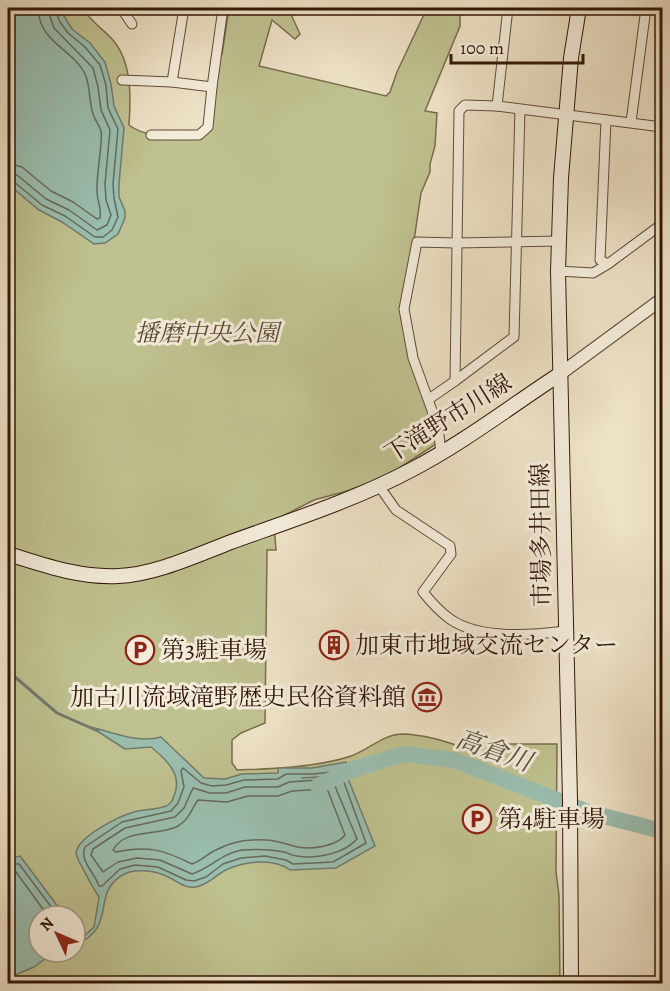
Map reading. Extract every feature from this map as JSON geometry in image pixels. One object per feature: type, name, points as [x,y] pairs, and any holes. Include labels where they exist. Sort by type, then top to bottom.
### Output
[{"type":"main road","points":[[560,374],[558,271],[561,178],[571,58],[579,8]]},
{"type":"main road","name":"下滝野市川線","points":[[8,554],[68,572],[120,577],[145,572],[196,556],[379,486],[441,453],[560,374]]},
{"type":"main road","name":"市場多井田線","points":[[560,374],[572,984]]},
{"type":"street","points":[[121,8],[132,24]]},
{"type":"street","points":[[172,82],[184,8]]},
{"type":"street","points":[[151,135],[199,135],[208,127],[223,8],[220,8]]},
{"type":"street","points":[[497,106],[508,8]]},
{"type":"street","points":[[631,122],[646,8]]},
{"type":"street","points":[[122,80],[172,82],[212,87]]},
{"type":"street","points":[[455,381],[459,111],[465,105],[497,106],[663,127]]},
{"type":"street","points":[[429,399],[514,337],[520,109]]},
{"type":"street","points":[[606,120],[600,260],[608,264]]},
{"type":"street","points":[[558,271],[593,273],[663,224]]},
{"type":"street","points":[[441,453],[438,427],[413,358],[404,309],[417,242],[559,241]]},
{"type":"street","points":[[560,374],[663,299]]},
{"type":"street","points":[[379,486],[396,510],[450,546],[451,554],[423,592],[436,608],[452,620],[479,630],[502,634],[566,631]]},
{"type":"green space","name":"播磨中央公園","points":[[8,8],[83,8],[119,48],[127,68],[130,91],[129,125],[145,133],[172,136],[199,135],[209,127],[218,53],[222,54],[229,8],[288,8],[300,34],[295,39],[272,20],[259,66],[386,96],[390,92],[427,8],[462,8],[460,26],[425,111],[437,113],[435,146],[430,172],[421,193],[404,309],[413,358],[438,427],[436,444],[387,476],[314,500],[275,520],[276,550],[267,550],[265,723],[241,733],[232,740],[232,763],[237,770],[324,763],[351,756],[388,737],[401,734],[427,737],[468,749],[479,744],[557,744],[556,872],[559,895],[560,983],[8,983]]},
{"type":"water","points":[[8,8],[59,8],[72,29],[90,43],[105,62],[114,106],[124,128],[119,197],[125,211],[125,218],[118,234],[105,243],[94,244],[62,222],[39,210],[8,184]]},
{"type":"water","points":[[91,727],[135,738],[161,737],[204,778],[225,779],[242,774],[278,773],[278,768],[312,768],[346,762],[351,774],[301,778],[347,776],[375,846],[336,868],[290,870],[268,862],[243,864],[228,869],[195,887],[184,885],[155,872],[126,873],[112,884],[107,892],[101,920],[87,939],[87,933],[94,927],[99,897],[77,856],[78,847],[100,828],[119,818],[134,812],[167,805],[173,799],[176,788],[172,768],[151,747],[125,749]]},
{"type":"water","points":[[20,856],[56,904],[27,904],[27,964],[38,964],[8,978],[8,859]]},
{"type":"waterway","points":[[8,671],[57,713],[98,731]]},
{"type":"waterway","name":"高倉川","points":[[318,786],[349,771],[403,754],[454,760],[588,812],[662,831]]},
{"type":"railway","points":[[655,984],[662,913]]},
{"type":"place","name":"加東市地域交流センター","points":[[334,645]]},
{"type":"place","name":"第3駐車場","points":[[140,650]]},
{"type":"place","name":"加古川流域滝野歴史民俗資料館","points":[[427,697]]},
{"type":"place","name":"第4駐車場","points":[[477,819]]}]
